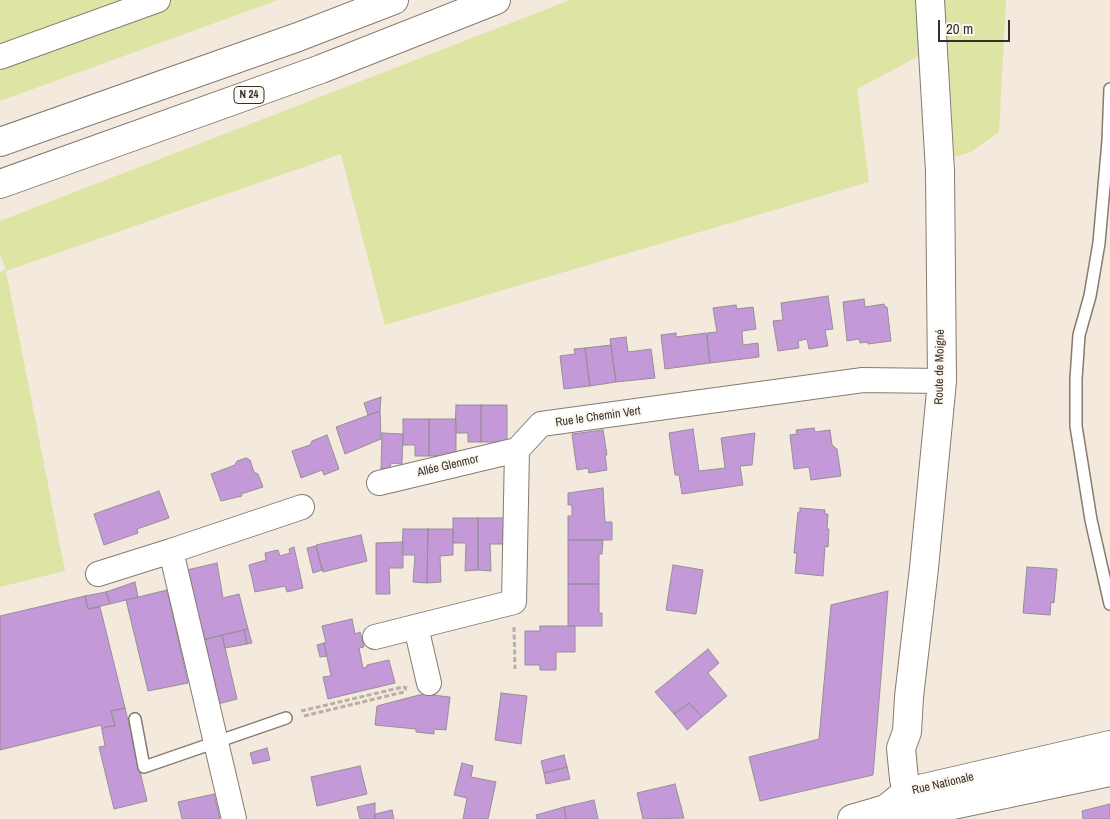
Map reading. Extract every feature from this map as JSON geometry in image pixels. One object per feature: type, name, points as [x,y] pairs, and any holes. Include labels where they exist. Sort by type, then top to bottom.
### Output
[{"type":"main road","points":[[0,142],[298,37],[394,0]]},
{"type":"main road","name":"N 24","points":[[0,184],[321,68],[496,0]]},
{"type":"main road","name":"Route de Moigné","points":[[912,802],[918,745],[907,732],[909,697],[924,568],[942,381],[940,171],[930,0]]},
{"type":"main road","name":"Rue Nationale","points":[[912,802],[1110,745]]},
{"type":"main road","name":"Rue Nationale","points":[[912,802],[1110,772]]},
{"type":"main road","points":[[852,819],[912,802]]},
{"type":"street","points":[[0,57],[158,0]]},
{"type":"street","name":"Rue le Chemin Vert","points":[[517,450],[541,424],[863,380],[942,381]]},
{"type":"street","points":[[375,637],[514,602],[517,450]]},
{"type":"street","name":"Allée Glenmor","points":[[379,483],[517,450]]},
{"type":"street","points":[[98,574],[302,507]]},
{"type":"street","points":[[171,551],[234,819]]},
{"type":"street","points":[[416,627],[418,686]]},
{"type":"lane","points":[[1110,89],[1108,141],[1099,243],[1090,296],[1079,335],[1076,380],[1076,426],[1091,520],[1110,604]]},
{"type":"lane","points":[[135,719],[144,766],[286,718]]},
{"type":"path","points":[[514,602],[515,669]]},
{"type":"path","points":[[286,718],[289,714],[403,687],[418,686]]},
{"type":"green space","points":[[0,0],[278,0],[0,101]]},
{"type":"green space","points":[[570,0],[915,0],[921,55],[857,89],[869,182],[385,325],[341,154],[6,271],[65,571],[0,587],[0,272],[6,270],[0,254],[0,221]]},
{"type":"green space","points":[[944,0],[1006,0],[999,132],[971,152],[954,157]]},
{"type":"building","points":[[828,296],[833,329],[825,330],[828,346],[809,349],[807,339],[798,341],[799,348],[778,351],[773,321],[783,320],[781,303]]},
{"type":"building","points":[[864,299],[865,307],[884,304],[887,307],[891,341],[868,344],[868,342],[860,343],[859,339],[847,341],[843,302]]},
{"type":"building","points":[[736,305],[737,309],[753,307],[756,329],[742,331],[743,345],[758,343],[759,357],[710,363],[707,333],[717,332],[713,308]]},
{"type":"building","points":[[676,333],[676,337],[706,333],[710,363],[665,369],[661,335]]},
{"type":"building","points":[[626,337],[628,352],[651,349],[655,378],[616,382],[610,339]]},
{"type":"building","points":[[611,345],[616,382],[590,386],[585,348]]},
{"type":"building","points":[[585,348],[590,386],[564,389],[560,356],[575,354],[574,349]]},
{"type":"building","points":[[381,397],[380,411],[368,415],[364,403]]},
{"type":"building","points":[[456,405],[481,405],[481,442],[468,442],[468,433],[455,433]]},
{"type":"building","points":[[481,405],[507,405],[507,442],[481,442]]},
{"type":"building","points":[[380,411],[381,439],[345,454],[336,427]]},
{"type":"building","points":[[403,419],[429,419],[429,456],[415,456],[415,445],[403,445]]},
{"type":"building","points":[[429,419],[456,419],[456,453],[442,453],[442,456],[429,456]]},
{"type":"building","points":[[814,428],[815,432],[830,430],[832,445],[837,449],[841,476],[811,480],[809,467],[794,469],[790,435],[797,434],[796,430]]},
{"type":"building","points":[[693,429],[699,471],[725,468],[721,438],[755,433],[752,465],[740,466],[743,485],[682,494],[679,475],[675,475],[669,433]]},
{"type":"building","points":[[603,430],[607,470],[589,473],[588,468],[577,470],[572,434]]},
{"type":"building","points":[[382,433],[403,434],[402,464],[391,463],[390,469],[381,469]]},
{"type":"building","points":[[327,435],[339,469],[324,475],[322,470],[301,478],[292,451],[310,445],[312,441]]},
{"type":"building","points":[[246,458],[250,460],[254,472],[258,474],[263,487],[241,494],[242,496],[221,501],[211,474],[235,465],[237,461]]},
{"type":"building","points":[[603,488],[605,522],[612,522],[612,540],[568,540],[568,516],[572,516],[572,505],[568,505],[568,493]]},
{"type":"building","points":[[159,491],[169,518],[137,529],[138,533],[104,545],[94,514]]},
{"type":"building","points":[[800,508],[825,510],[825,514],[828,514],[828,547],[825,546],[823,576],[795,573],[797,553],[794,553]]},
{"type":"building","points":[[453,518],[478,518],[478,570],[465,571],[466,543],[453,543]]},
{"type":"building","points":[[478,518],[504,518],[504,544],[490,544],[491,571],[478,570]]},
{"type":"building","points":[[403,529],[428,529],[427,583],[413,582],[415,555],[402,555]]},
{"type":"building","points":[[428,529],[453,529],[453,555],[440,556],[441,582],[427,583]]},
{"type":"building","points":[[361,535],[367,561],[323,572],[316,545]]},
{"type":"building","points":[[568,540],[603,540],[602,554],[599,554],[599,584],[568,584]]},
{"type":"building","points":[[403,542],[403,568],[389,568],[390,594],[376,594],[376,543]]},
{"type":"building","points":[[316,546],[322,570],[313,573],[307,548]]},
{"type":"building","points":[[294,547],[303,588],[287,592],[285,586],[255,592],[249,565],[266,560],[265,553],[278,550],[280,556],[290,553],[289,549]]},
{"type":"building","points":[[217,563],[223,598],[239,594],[248,629],[203,640],[187,570]]},
{"type":"building","points":[[673,565],[703,570],[696,614],[666,610]]},
{"type":"building","points":[[1027,567],[1057,569],[1054,603],[1051,602],[1050,615],[1023,613]]},
{"type":"building","points":[[135,582],[138,597],[110,604],[106,592]]},
{"type":"building","points":[[568,584],[599,584],[599,613],[602,613],[602,626],[568,626]]},
{"type":"building","points":[[167,590],[188,683],[148,691],[126,600]]},
{"type":"building","points":[[888,591],[873,775],[760,801],[749,757],[819,739],[831,605]]},
{"type":"building","points":[[106,592],[110,604],[88,609],[85,596]]},
{"type":"building","points":[[85,596],[88,609],[100,607],[125,708],[111,711],[115,726],[105,727],[102,730],[101,725],[0,750],[0,616]]},
{"type":"building","points":[[352,619],[355,634],[360,632],[364,647],[359,648],[363,668],[367,667],[367,665],[389,660],[395,683],[328,699],[323,677],[331,676],[322,626]]},
{"type":"building","points":[[540,626],[575,626],[575,652],[556,652],[556,670],[540,670],[540,665],[525,665],[525,631],[540,631]]},
{"type":"building","points":[[248,629],[252,643],[247,644],[244,630]]},
{"type":"building","points":[[244,630],[247,644],[225,648],[222,635]]},
{"type":"building","points":[[222,635],[237,699],[218,704],[203,640]]},
{"type":"building","points":[[324,643],[327,656],[320,657],[317,645]]},
{"type":"building","points":[[708,649],[719,663],[708,673],[727,696],[702,717],[689,703],[674,714],[655,692]]},
{"type":"building","points":[[501,693],[527,696],[521,744],[495,740]]},
{"type":"building","points":[[423,694],[450,697],[446,730],[434,729],[434,734],[416,732],[416,729],[375,725],[377,706]]},
{"type":"building","points":[[689,703],[702,717],[687,730],[674,714]]},
{"type":"building","points":[[125,708],[147,801],[114,809],[99,747],[105,746],[102,730],[105,727],[115,726],[111,711]]},
{"type":"building","points":[[267,748],[270,760],[253,764],[250,753]]},
{"type":"building","points":[[564,755],[567,767],[544,773],[541,761]]},
{"type":"building","points":[[462,763],[473,766],[471,777],[496,782],[488,819],[463,819],[467,798],[454,795]]},
{"type":"building","points":[[360,766],[367,794],[317,806],[311,777]]},
{"type":"building","points":[[567,767],[570,779],[546,784],[544,773]]},
{"type":"building","points":[[675,784],[684,818],[643,819],[637,793]]},
{"type":"building","points":[[214,794],[220,819],[182,819],[178,802]]},
{"type":"building","points":[[594,800],[598,819],[566,819],[564,807]]},
{"type":"building","points":[[375,803],[375,819],[360,819],[357,807]]},
{"type":"building","points":[[1110,804],[1110,819],[1083,819],[1082,811]]},
{"type":"building","points":[[564,807],[566,819],[537,819],[536,815]]},
{"type":"building","points":[[392,810],[394,819],[375,819],[375,814]]}]
